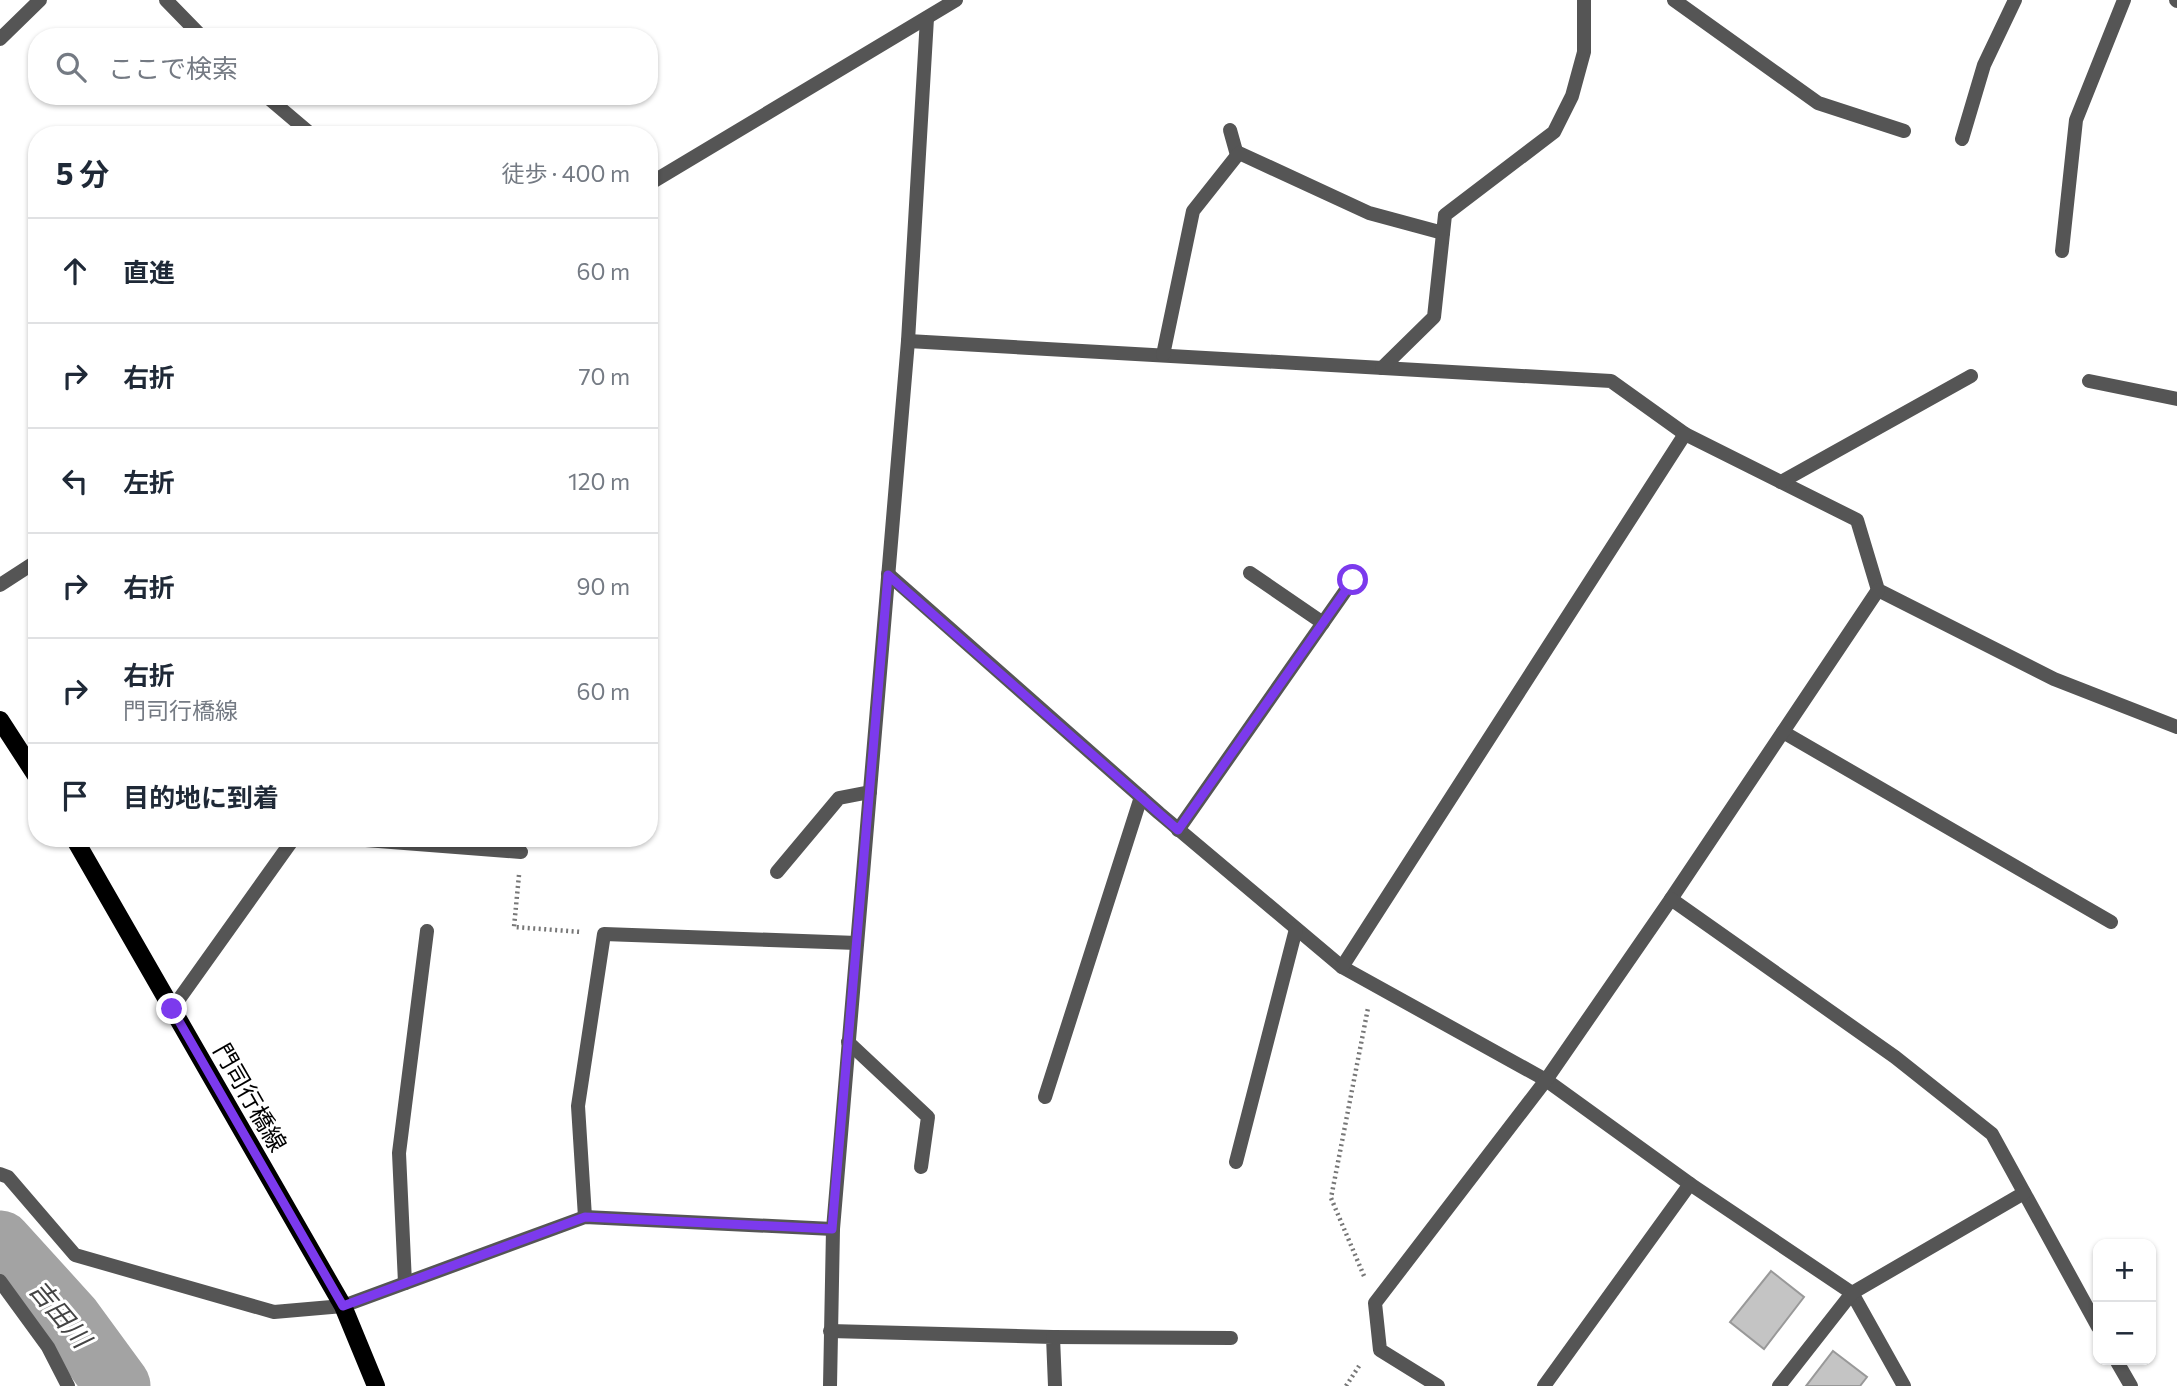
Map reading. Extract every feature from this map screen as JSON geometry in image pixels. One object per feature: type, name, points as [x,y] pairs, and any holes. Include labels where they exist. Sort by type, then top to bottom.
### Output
[{"type":"main road","points":[[0,720],[28,763]]},
{"type":"main road","name":"門司行橋線","points":[[79,847],[343,1306],[376,1386]]},
{"type":"street","points":[[0,39],[40,0]]},
{"type":"street","points":[[166,0],[193,28]]},
{"type":"street","points":[[658,179],[956,0]]},
{"type":"street","points":[[1382,368],[1434,317],[1445,215],[1554,132],[1572,96],[1584,52],[1584,0]]},
{"type":"street","points":[[1674,0],[1818,103],[1904,131]]},
{"type":"street","points":[[1962,139],[1984,65],[2015,0]]},
{"type":"street","points":[[2062,251],[2076,120],[2124,0]]},
{"type":"street","points":[[830,1386],[832,1229],[908,341],[927,18]]},
{"type":"street","points":[[277,105],[301,126]]},
{"type":"street","points":[[1230,130],[1237,155]]},
{"type":"street","points":[[1163,355],[1193,211],[1239,153],[1368,213],[1443,233]]},
{"type":"street","points":[[908,341],[1611,381],[1685,434],[1857,520],[1878,590],[2054,679],[2177,727]]},
{"type":"street","points":[[1781,482],[1971,376]]},
{"type":"street","points":[[2089,381],[2177,399]]},
{"type":"street","points":[[1342,967],[1685,434]]},
{"type":"street","points":[[0,585],[28,567]]},
{"type":"street","points":[[1250,573],[1323,623]]},
{"type":"street","points":[[888,575],[1178,830],[1342,967],[1546,1080],[1690,1184],[1852,1293],[1904,1386]]},
{"type":"street","points":[[1178,830],[1353,580]]},
{"type":"street","points":[[1438,1386],[1380,1350],[1375,1303],[1546,1080],[1878,590]]},
{"type":"street","points":[[1783,732],[2111,922]]},
{"type":"street","points":[[777,872],[839,799],[870,792]]},
{"type":"street","points":[[1045,1097],[1140,797]]},
{"type":"street","points":[[172,1009],[288,847]]},
{"type":"street","points":[[472,847],[521,852]]},
{"type":"street","points":[[1671,898],[1895,1057],[1992,1134],[2093,1318]]},
{"type":"street","points":[[1236,1162],[1296,929]]},
{"type":"street","points":[[405,1283],[399,1153],[427,931]]},
{"type":"street","points":[[585,1217],[578,1106],[604,933],[856,943]]},
{"type":"street","points":[[848,1042],[928,1117],[921,1167]]},
{"type":"street","points":[[0,1174],[8,1178],[75,1255],[274,1312],[343,1306],[585,1217],[832,1229]]},
{"type":"street","points":[[1544,1386],[1690,1184]]},
{"type":"street","points":[[1779,1386],[1852,1293],[2024,1193]]},
{"type":"street","points":[[0,1281],[48,1347],[68,1386]]},
{"type":"street","points":[[830,1331],[1231,1339]]},
{"type":"street","points":[[1053,1337],[1055,1386]]},
{"type":"street","points":[[2119,1365],[2131,1386]]},
{"type":"path","points":[[521,852],[514,927],[604,933]]},
{"type":"path","points":[[1373,985],[1331,1198],[1375,1303]]},
{"type":"building","points":[[1771,1271],[1804,1297],[1764,1349],[1730,1322]]},
{"type":"building","points":[[1833,1351],[1867,1377],[1860,1386],[1806,1386]]},
{"type":"waterway","name":"吉田川","points":[[0,1243],[69,1319],[118,1386]]},
{"type":"route","points":[[172,1009],[343,1306],[585,1217],[832,1229],[888,575],[1178,830],[1353,580]]}]
